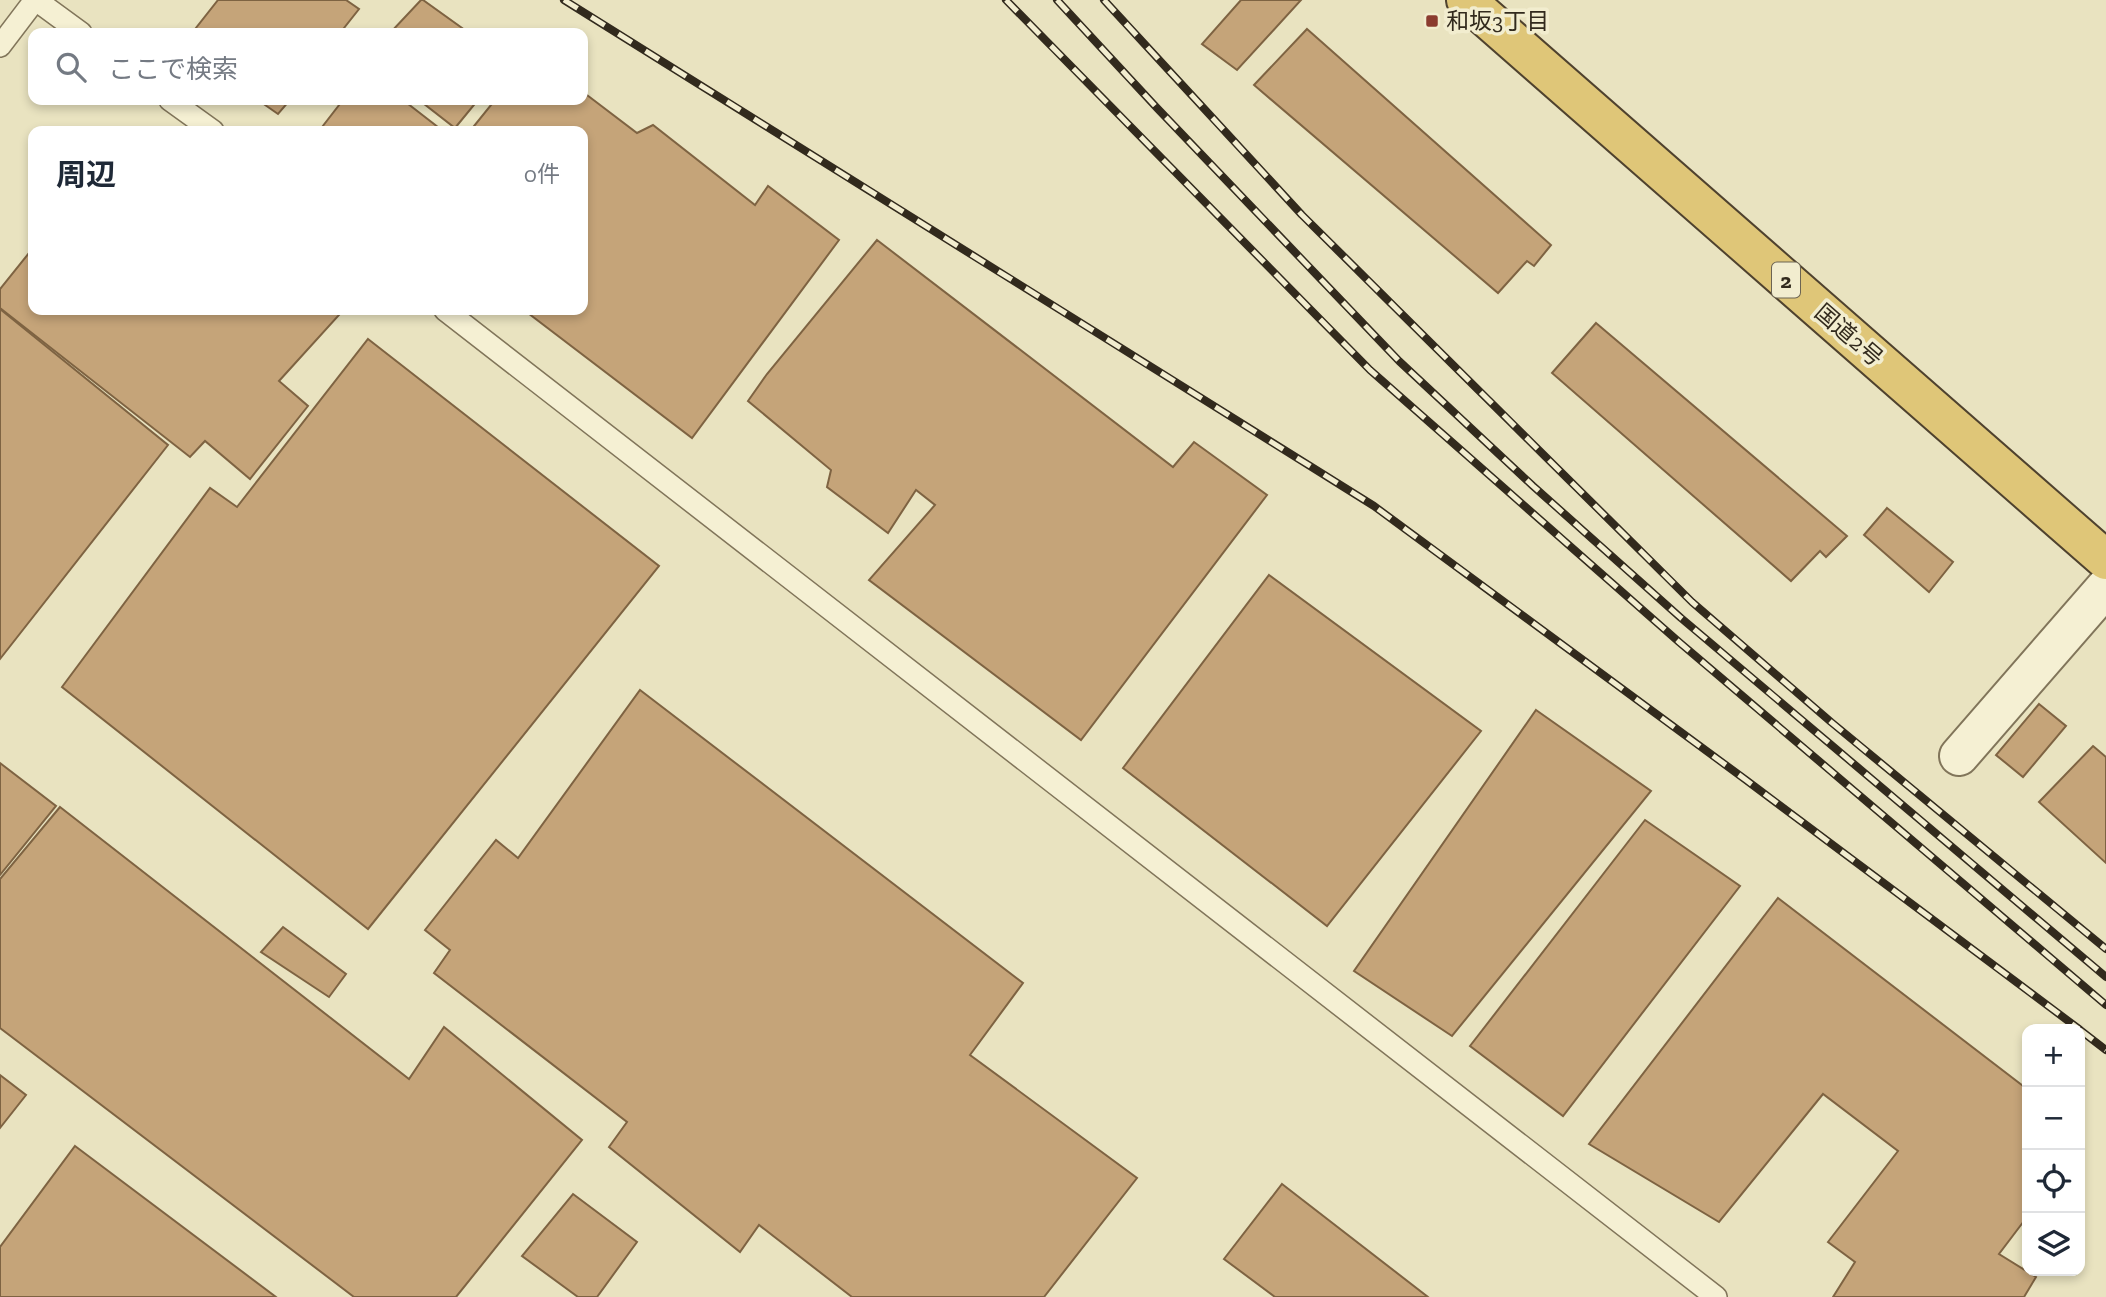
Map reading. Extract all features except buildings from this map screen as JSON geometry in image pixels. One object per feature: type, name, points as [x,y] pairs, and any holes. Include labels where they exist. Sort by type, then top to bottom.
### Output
[{"type":"highway","name":"国道2号","points":[[1466,0],[2106,560]]},
{"type":"street","points":[[1959,756],[2106,587]]},
{"type":"lane","points":[[0,46],[36,0],[74,28]]},
{"type":"lane","points":[[177,105],[206,126]]},
{"type":"lane","points":[[451,315],[1716,1297]]},
{"type":"railway","points":[[564,0],[1374,506],[2072,1024]]},
{"type":"railway","points":[[1006,0],[1370,370],[1679,642],[2106,1005]]},
{"type":"railway","points":[[1057,0],[1399,361],[1533,486],[1681,618],[2106,977]]},
{"type":"railway","points":[[1104,0],[1302,215],[1692,602],[1831,722],[2106,949]]},
{"type":"railway","points":[[2085,1034],[2106,1050]]},
{"type":"place","name":"和坂3丁目","points":[[1432,21]]}]
